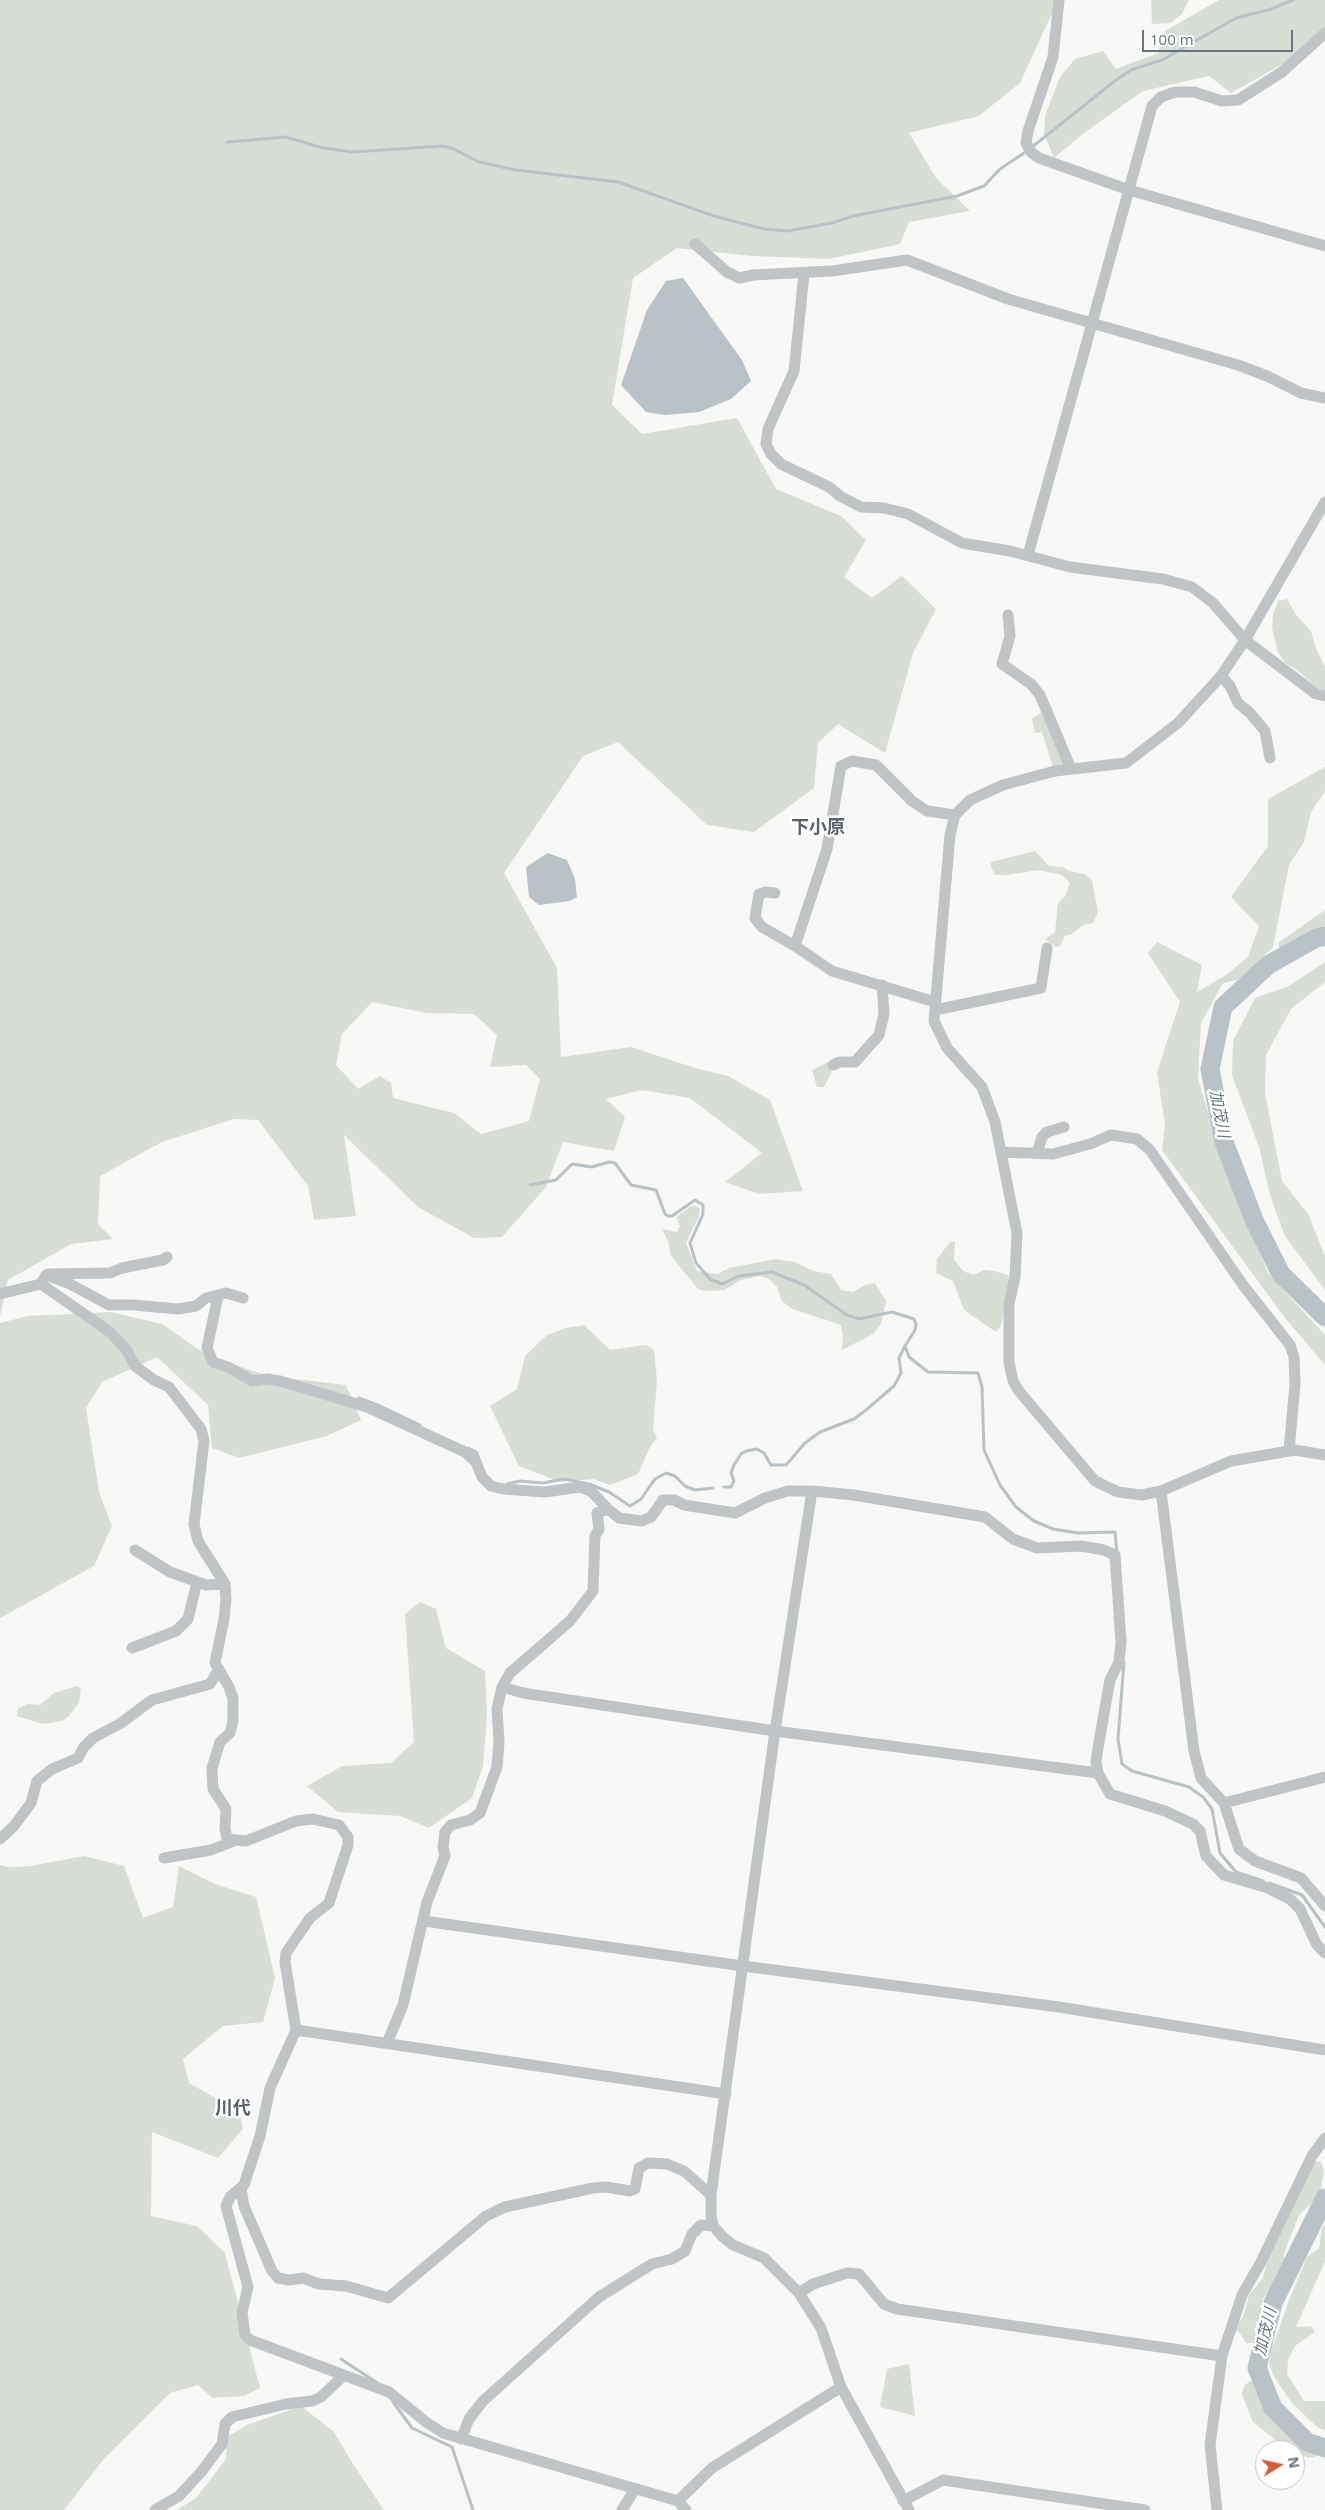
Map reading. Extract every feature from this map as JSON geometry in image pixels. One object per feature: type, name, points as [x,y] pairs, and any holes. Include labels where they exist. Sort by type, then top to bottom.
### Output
[{"type":"street","points":[[1059,0],[1053,57],[1028,131],[1026,143],[1031,152],[1039,158],[1129,190],[1325,246]]},
{"type":"street","points":[[1028,555],[1152,106],[1161,97],[1176,92],[1194,92],[1222,101],[1238,100],[1282,72],[1325,33]]},
{"type":"street","points":[[694,244],[727,272],[739,278],[772,274],[804,274],[907,260],[1008,299],[1238,365],[1267,376],[1301,393],[1325,398]]},
{"type":"street","points":[[804,274],[794,371],[768,429],[766,444],[771,454],[781,464],[829,486],[840,496],[861,507],[884,508],[908,514],[962,544],[1028,555],[1070,567],[1164,579],[1192,587],[1213,603],[1245,640],[1316,694],[1325,696]]},
{"type":"street","points":[[1325,502],[1245,640],[1221,676],[1178,723],[1126,763],[1071,769],[1003,785],[970,800],[955,815],[950,835],[934,1021],[946,1048],[982,1087],[995,1122],[1017,1234],[1015,1276],[1009,1304],[1009,1362],[1013,1381],[1018,1390],[1095,1481],[1124,1493],[1142,1495],[1161,1491],[1231,1461],[1295,1450],[1325,1455]]},
{"type":"street","points":[[1008,615],[1010,636],[1002,664],[1031,684],[1040,695],[1071,769]]},
{"type":"street","points":[[1221,676],[1230,686],[1238,703],[1250,713],[1265,731],[1270,758]]},
{"type":"street","points":[[796,946],[827,849],[841,766],[852,761],[876,765],[912,801],[927,811],[955,815]]},
{"type":"street","points":[[775,893],[766,892],[759,894],[755,918],[762,927],[796,946],[832,970],[882,985],[935,1006],[1040,988],[1047,948]]},
{"type":"street","points":[[833,1065],[839,1062],[855,1062],[879,1035],[884,1014],[882,985]]},
{"type":"street","points":[[1037,1153],[1042,1137],[1047,1132],[1064,1127]]},
{"type":"street","points":[[1001,1152],[1053,1154],[1112,1135],[1137,1139],[1150,1150],[1243,1285],[1290,1345],[1294,1357],[1295,1384],[1288,1451]]},
{"type":"street","points":[[0,1294],[44,1279],[51,1273],[110,1273],[122,1268],[163,1260],[167,1257]]},
{"type":"street","points":[[44,1279],[68,1283],[109,1306],[133,1304],[178,1309],[196,1306],[206,1298],[226,1293],[244,1298]]},
{"type":"street","points":[[44,1279],[110,1332],[126,1349],[136,1366],[154,1380],[169,1387],[201,1429],[204,1441],[194,1524],[198,1541],[225,1584],[224,1619],[215,1654],[215,1663],[226,1680],[233,1698],[233,1721],[230,1732],[220,1742],[212,1768],[213,1789],[226,1809],[225,1828],[227,1839],[246,1842],[296,1821],[313,1819],[339,1825],[348,1837],[348,1845],[328,1903],[310,1918],[286,1953],[285,1962],[296,2030],[270,2088],[260,2136],[241,2189],[244,2206],[272,2271],[278,2278],[289,2280],[303,2278],[319,2284],[346,2286],[388,2298],[486,2216],[505,2207],[593,2188],[606,2187],[630,2191],[635,2189],[639,2168],[648,2162],[667,2164],[684,2171],[711,2195]]},
{"type":"street","points":[[218,1296],[207,1348],[213,1362],[230,1368],[252,1381],[267,1379],[367,1407],[464,1452],[476,1462],[482,1477],[491,1486],[504,1489],[545,1492],[580,1487],[592,1492],[608,1510],[619,1518],[642,1521],[651,1517],[663,1500],[674,1500],[684,1505],[735,1513],[765,1498],[788,1491],[812,1491],[963,1512],[985,1517],[1013,1539],[1037,1548],[1081,1546],[1104,1550],[1115,1556],[1121,1642],[1119,1662],[1110,1680],[1100,1736],[1096,1761],[1098,1773],[1110,1794],[1165,1811],[1193,1824],[1200,1831],[1206,1856],[1224,1876],[1268,1888],[1290,1900],[1300,1909],[1317,1945],[1325,1952]]},
{"type":"street","points":[[713,2226],[711,2195],[775,1731],[812,1491]]},
{"type":"street","points":[[1161,1491],[1194,1751],[1200,1778],[1224,1804],[1239,1849],[1255,1861],[1301,1878],[1325,1906]]},
{"type":"street","points":[[387,2043],[403,2005],[427,1902],[445,1856],[443,1847],[445,1832],[451,1825],[470,1820],[480,1813],[497,1767],[499,1742],[497,1710],[502,1687],[510,1673],[570,1621],[593,1591],[596,1536],[599,1529],[597,1513],[608,1510]]},
{"type":"street","points":[[135,1550],[170,1572],[206,1585],[225,1584]]},
{"type":"street","points":[[132,1648],[176,1631],[188,1619],[197,1582]]},
{"type":"street","points":[[0,1839],[14,1826],[31,1803],[37,1781],[52,1769],[78,1758],[84,1747],[93,1738],[122,1723],[152,1700],[210,1684],[219,1669]]},
{"type":"street","points":[[502,1687],[523,1693],[775,1731],[1098,1773]]},
{"type":"street","points":[[1224,1804],[1325,1777]]},
{"type":"street","points":[[164,1858],[211,1850],[234,1841]]},
{"type":"street","points":[[424,1921],[743,1966],[1060,2007],[1325,2050]]},
{"type":"street","points":[[296,2030],[726,2094]]},
{"type":"street","points":[[1217,2510],[1210,2445],[1222,2356],[1242,2294],[1261,2262],[1312,2156],[1325,2138]]},
{"type":"street","points":[[241,2189],[230,2197],[226,2206],[248,2288],[242,2313],[245,2335],[250,2340],[390,2392],[426,2422],[443,2433],[678,2501],[686,2510]]},
{"type":"street","points":[[461,2439],[470,2419],[483,2401],[599,2297],[652,2264],[672,2259],[685,2250],[692,2234],[700,2225],[713,2226],[733,2244],[764,2258],[799,2293],[822,2328],[841,2388],[906,2506],[943,2480],[1145,2510]]},
{"type":"street","points":[[799,2293],[847,2273],[859,2274],[884,2304],[897,2309],[1222,2356]]},
{"type":"street","points":[[154,2510],[179,2496],[202,2471],[222,2444],[225,2424],[232,2417],[321,2398],[344,2375]]},
{"type":"street","points":[[678,2501],[712,2468],[841,2388]]},
{"type":"street","points":[[622,2510],[635,2489]]},
{"type":"shaded area","points":[[0,0],[1055,0],[1055,7],[1020,83],[979,116],[909,133],[936,178],[970,211],[909,222],[900,244],[829,259],[752,256],[677,248],[633,278],[612,405],[642,434],[737,418],[776,489],[841,516],[866,540],[844,577],[872,598],[902,576],[936,609],[913,653],[885,753],[838,724],[818,743],[814,788],[754,832],[707,825],[618,742],[583,756],[504,873],[557,968],[561,1057],[631,1047],[695,1068],[728,1076],[770,1100],[803,1191],[759,1194],[725,1182],[762,1153],[690,1098],[642,1090],[606,1099],[625,1117],[614,1151],[563,1142],[546,1187],[502,1237],[474,1238],[418,1207],[344,1135],[356,1216],[314,1220],[308,1186],[258,1120],[234,1119],[162,1142],[100,1176],[98,1224],[113,1239],[71,1244],[8,1280],[0,1316]],"holes":[[[372,1002],[427,1013],[474,1014],[497,1035],[490,1067],[526,1065],[540,1079],[529,1121],[481,1134],[454,1113],[393,1098],[391,1083],[380,1076],[358,1089],[336,1065],[342,1034]]]},
{"type":"shaded area","points":[[1151,0],[1189,0],[1182,14],[1171,23],[1152,24]]},
{"type":"shaded area","points":[[1219,0],[1325,0],[1325,31],[1297,56],[1231,93],[1209,76],[1143,91],[1084,133],[1054,158],[1044,134],[1045,116],[1060,77],[1075,59],[1103,51],[1116,69],[1158,53],[1165,31]]},
{"type":"shaded area","points":[[683,278],[742,360],[751,381],[731,399],[699,412],[665,415],[646,412],[621,385],[647,310],[666,281]]},
{"type":"shaded area","points":[[1287,599],[1296,615],[1311,631],[1315,646],[1325,667],[1325,690],[1318,689],[1297,670],[1285,663],[1278,652],[1272,628],[1273,615],[1278,601]]},
{"type":"shaded area","points":[[1043,712],[1066,764],[1053,767],[1042,732],[1035,733],[1032,718]]},
{"type":"shaded area","points":[[1325,767],[1325,791],[1311,812],[1304,842],[1289,865],[1273,947],[1241,979],[1223,983],[1201,1023],[1198,1079],[1226,1170],[1268,1273],[1325,1335],[1325,1365],[1285,1318],[1162,1150],[1165,1125],[1157,1072],[1180,1002],[1148,953],[1157,942],[1202,965],[1197,992],[1226,975],[1248,957],[1259,926],[1231,897],[1268,846],[1268,799]]},
{"type":"shaded area","points":[[1035,851],[1049,866],[1063,867],[1069,871],[1085,874],[1092,880],[1098,912],[1093,923],[1083,925],[1072,934],[1065,936],[1060,946],[1056,947],[1045,939],[1055,932],[1058,903],[1065,896],[1070,883],[1062,875],[1038,870],[1008,875],[995,875],[991,867],[991,862]]},
{"type":"shaded area","points":[[548,853],[567,860],[575,879],[577,897],[570,901],[539,905],[529,897],[526,867]]},
{"type":"shaded area","points":[[1325,910],[1325,926],[1281,951],[1278,943]]},
{"type":"shaded area","points":[[1325,962],[1325,982],[1291,1009],[1266,1055],[1265,1093],[1282,1181],[1308,1214],[1325,1256],[1325,1290],[1285,1236],[1270,1195],[1259,1147],[1232,1075],[1233,1041],[1255,998],[1289,986]]},
{"type":"shaded area","points":[[828,1062],[832,1072],[824,1087],[817,1087],[812,1070]]},
{"type":"shaded area","points":[[693,1205],[700,1208],[699,1216],[686,1243],[697,1271],[718,1274],[729,1268],[776,1259],[795,1262],[813,1271],[831,1274],[841,1290],[853,1292],[865,1285],[875,1283],[886,1301],[881,1324],[873,1334],[842,1350],[843,1336],[841,1325],[792,1309],[782,1301],[777,1287],[769,1279],[760,1276],[741,1280],[724,1290],[705,1291],[698,1289],[671,1256],[668,1241],[662,1229],[677,1232],[680,1226],[676,1217]]},
{"type":"shaded area","points":[[950,1242],[955,1242],[954,1259],[963,1271],[973,1275],[984,1270],[994,1271],[1006,1274],[1011,1278],[1001,1326],[996,1332],[964,1310],[953,1281],[936,1273],[937,1259]]},
{"type":"shaded area","points":[[111,1312],[162,1324],[208,1356],[269,1376],[346,1385],[361,1420],[327,1436],[239,1458],[212,1448],[208,1405],[157,1357],[102,1382],[86,1408],[99,1492],[112,1526],[94,1566],[0,1618],[0,1323],[28,1316]]},
{"type":"shaded area","points":[[584,1325],[610,1350],[646,1345],[654,1350],[657,1381],[653,1429],[657,1438],[650,1447],[638,1474],[610,1485],[593,1479],[560,1482],[519,1466],[490,1406],[517,1389],[525,1356],[547,1335],[566,1328]]},
{"type":"shaded area","points":[[420,1602],[436,1609],[446,1648],[485,1671],[487,1717],[483,1766],[472,1798],[429,1828],[400,1816],[338,1812],[307,1786],[342,1766],[391,1763],[414,1742],[405,1614]]},
{"type":"shaded area","points":[[77,1686],[81,1689],[79,1703],[68,1717],[62,1721],[43,1724],[17,1716],[17,1710],[21,1707],[28,1704],[40,1705],[54,1693]]},
{"type":"shaded area","points":[[84,1856],[124,1866],[143,1918],[173,1907],[179,1866],[215,1884],[256,1897],[275,1978],[263,2022],[223,2026],[183,2059],[189,2083],[240,2112],[243,2129],[218,2158],[152,2132],[151,2216],[197,2226],[225,2253],[260,2388],[244,2396],[213,2398],[198,2385],[170,2393],[103,2460],[64,2510],[0,2510],[0,1865],[8,1867],[30,1866]]},
{"type":"shaded area","points":[[1320,2161],[1324,2170],[1320,2195],[1299,2215],[1283,2256],[1288,2260],[1263,2299],[1261,2308],[1263,2328],[1259,2339],[1254,2343],[1246,2343],[1239,2332],[1234,2330],[1243,2317],[1249,2295],[1263,2278],[1266,2265],[1304,2183],[1315,2162]]},
{"type":"shaded area","points":[[1325,2223],[1325,2261],[1296,2327],[1311,2326],[1315,2332],[1295,2346],[1288,2360],[1287,2374],[1304,2401],[1325,2401],[1325,2431],[1316,2426],[1291,2402],[1273,2375],[1269,2363],[1271,2351],[1288,2303],[1307,2257],[1319,2248],[1322,2229]]},
{"type":"shaded area","points":[[909,2364],[915,2416],[880,2407],[887,2369]]},
{"type":"shaded area","points":[[1250,2381],[1258,2382],[1277,2417],[1300,2440],[1276,2440],[1253,2422],[1242,2395],[1244,2386]]},
{"type":"shaded area","points":[[301,2406],[334,2432],[384,2510],[177,2510],[196,2498],[226,2459],[227,2437],[247,2425]]},
{"type":"shaded area","points":[[1305,2444],[1319,2452],[1315,2457],[1305,2457]]},
{"type":"waterway","points":[[1032,147],[1131,70],[1162,60],[1236,18],[1271,9],[1293,0]]},
{"type":"waterway","points":[[227,142],[286,137],[323,148],[352,152],[443,146],[454,149],[479,162],[516,170],[618,182],[714,216],[764,229],[787,231],[957,196],[984,186],[1000,169],[1027,151]]},
{"type":"waterway","name":"加茂川","points":[[1325,936],[1316,938],[1268,965],[1223,1007],[1210,1069],[1224,1142],[1254,1220],[1281,1274],[1325,1317]]},
{"type":"waterway","points":[[530,1185],[556,1180],[572,1164],[592,1167],[609,1162],[615,1163],[631,1185],[656,1190],[665,1214],[668,1216],[672,1216],[695,1200],[703,1205],[703,1214],[690,1243],[696,1263],[710,1279],[722,1284],[739,1276],[772,1272],[804,1285],[847,1315],[859,1319],[892,1312],[914,1319],[916,1324],[915,1330],[905,1346],[909,1357],[928,1372],[978,1373],[982,1387],[984,1450],[1000,1485],[1016,1507],[1034,1521],[1053,1529],[1078,1533],[1115,1532],[1117,1554]]},
{"type":"waterway","points":[[724,1487],[731,1487],[734,1481],[731,1473],[734,1465],[741,1454],[746,1451],[757,1449],[764,1453],[771,1465],[786,1465],[805,1443],[820,1432],[854,1419],[866,1410],[894,1386],[901,1373],[899,1358],[905,1346]]},
{"type":"waterway","points":[[359,1398],[420,1425]]},
{"type":"waterway","points":[[468,1448],[476,1452],[479,1459]]},
{"type":"waterway","points":[[507,1484],[520,1481],[543,1483],[564,1479],[589,1484],[609,1492],[630,1506],[641,1499],[655,1479],[666,1473],[675,1476],[685,1486],[695,1490],[713,1488]]},
{"type":"waterway","points":[[1124,1662],[1118,1739],[1122,1764],[1132,1771],[1189,1787],[1203,1797],[1212,1809],[1220,1853],[1236,1872],[1263,1881]]},
{"type":"waterway","points":[[1269,1883],[1302,1895],[1325,1927]]},
{"type":"waterway","name":"加茂川","points":[[1325,2198],[1273,2303],[1257,2368],[1273,2408],[1307,2442],[1325,2448]]},
{"type":"waterway","points":[[341,2359],[376,2382]]},
{"type":"waterway","points":[[393,2402],[412,2428],[452,2447],[473,2510]]},
{"type":"district","name":"下小原","points":[[818,828]]},
{"type":"district","name":"川代","points":[[233,2109]]}]
